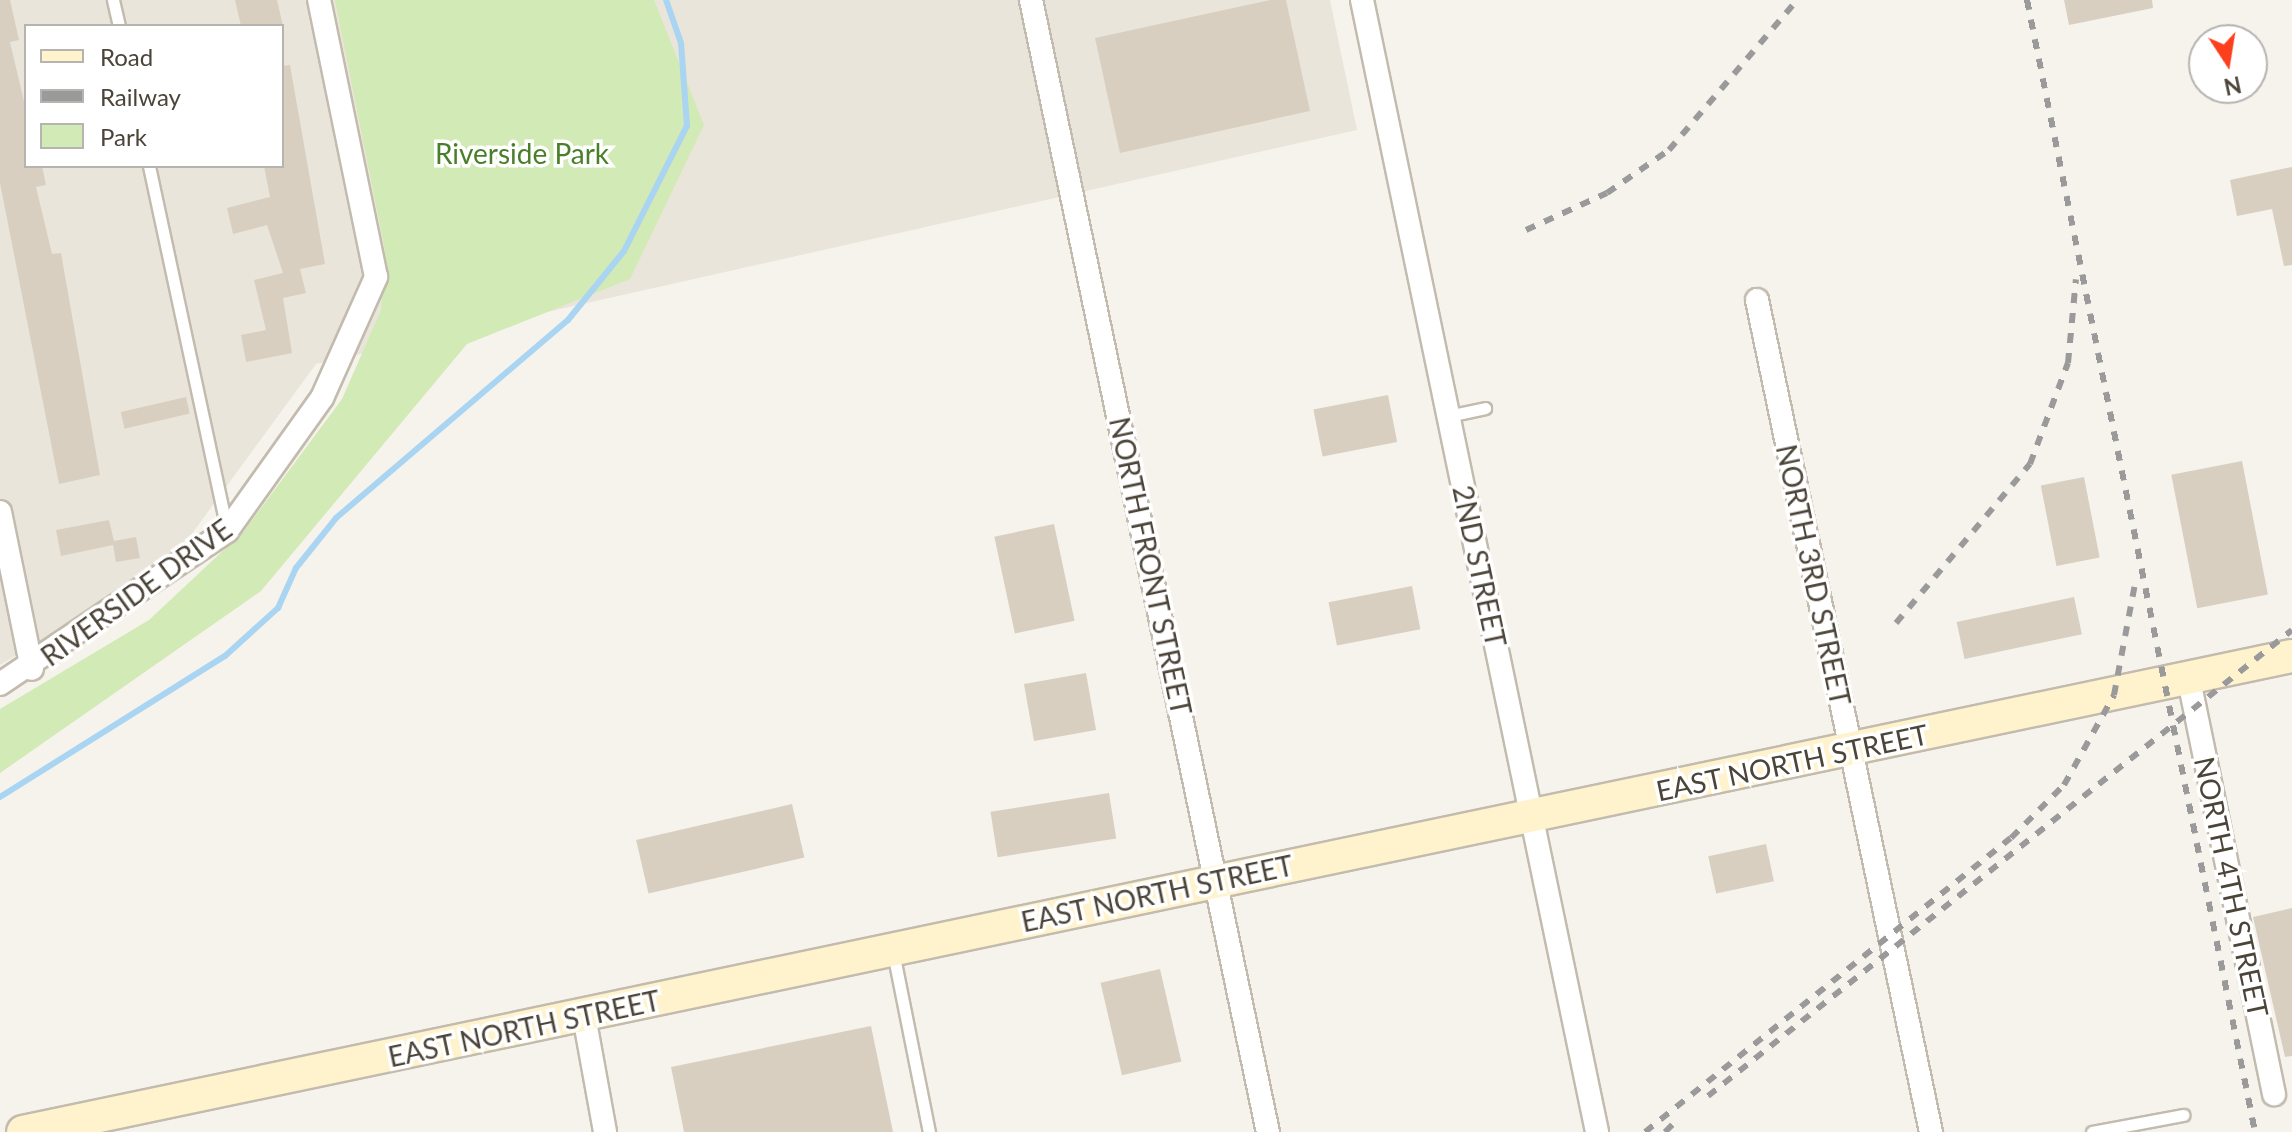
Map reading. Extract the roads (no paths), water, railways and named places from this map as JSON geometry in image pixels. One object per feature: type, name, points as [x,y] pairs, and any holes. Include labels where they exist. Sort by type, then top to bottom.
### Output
[{"type":"street","name":"RIVERSIDE DRIVE","points":[[0,684],[32,669],[227,531],[322,398],[376,277],[319,0]]},
{"type":"street","name":"NORTH FRONT STREET","points":[[1031,0],[1268,1132]]},
{"type":"street","name":"2ND STREET","points":[[1362,0],[1597,1132]]},
{"type":"street","name":"NORTH 3RD STREET","points":[[1757,300],[1931,1132]]},
{"type":"street","points":[[0,512],[32,669]]},
{"type":"street","name":"EAST NORTH STREET","points":[[23,1132],[893,952],[1217,878],[1532,816],[2292,656]]},
{"type":"street","name":"NORTH 4TH STREET","points":[[2189,680],[2274,1094]]},
{"type":"street","points":[[584,1016],[605,1132]]},
{"type":"lane","points":[[113,0],[119,24]]},
{"type":"lane","points":[[149,168],[227,531]]},
{"type":"lane","points":[[1448,416],[1485,408]]},
{"type":"lane","points":[[893,952],[929,1132]]},
{"type":"lane","points":[[2092,1132],[2183,1115]]},
{"type":"waterway","points":[[0,797],[225,656],[278,608],[296,568],[336,518],[568,320],[624,251],[687,126],[681,43],[666,0]]},
{"type":"railway","points":[[1526,230],[1607,193],[1669,150],[1797,0]]},
{"type":"railway","points":[[2027,0],[2255,1132]]},
{"type":"railway","points":[[1896,623],[2030,464],[2068,363],[2076,279]]},
{"type":"railway","points":[[1645,1132],[2011,838],[2064,785],[2114,695],[2136,579]]},
{"type":"railway","points":[[1708,1096],[2292,630]]},
{"type":"railway","points":[[1665,1132],[1674,1123]]},
{"type":"park label","name":"Riverside Park","points":[[522,153]]}]
